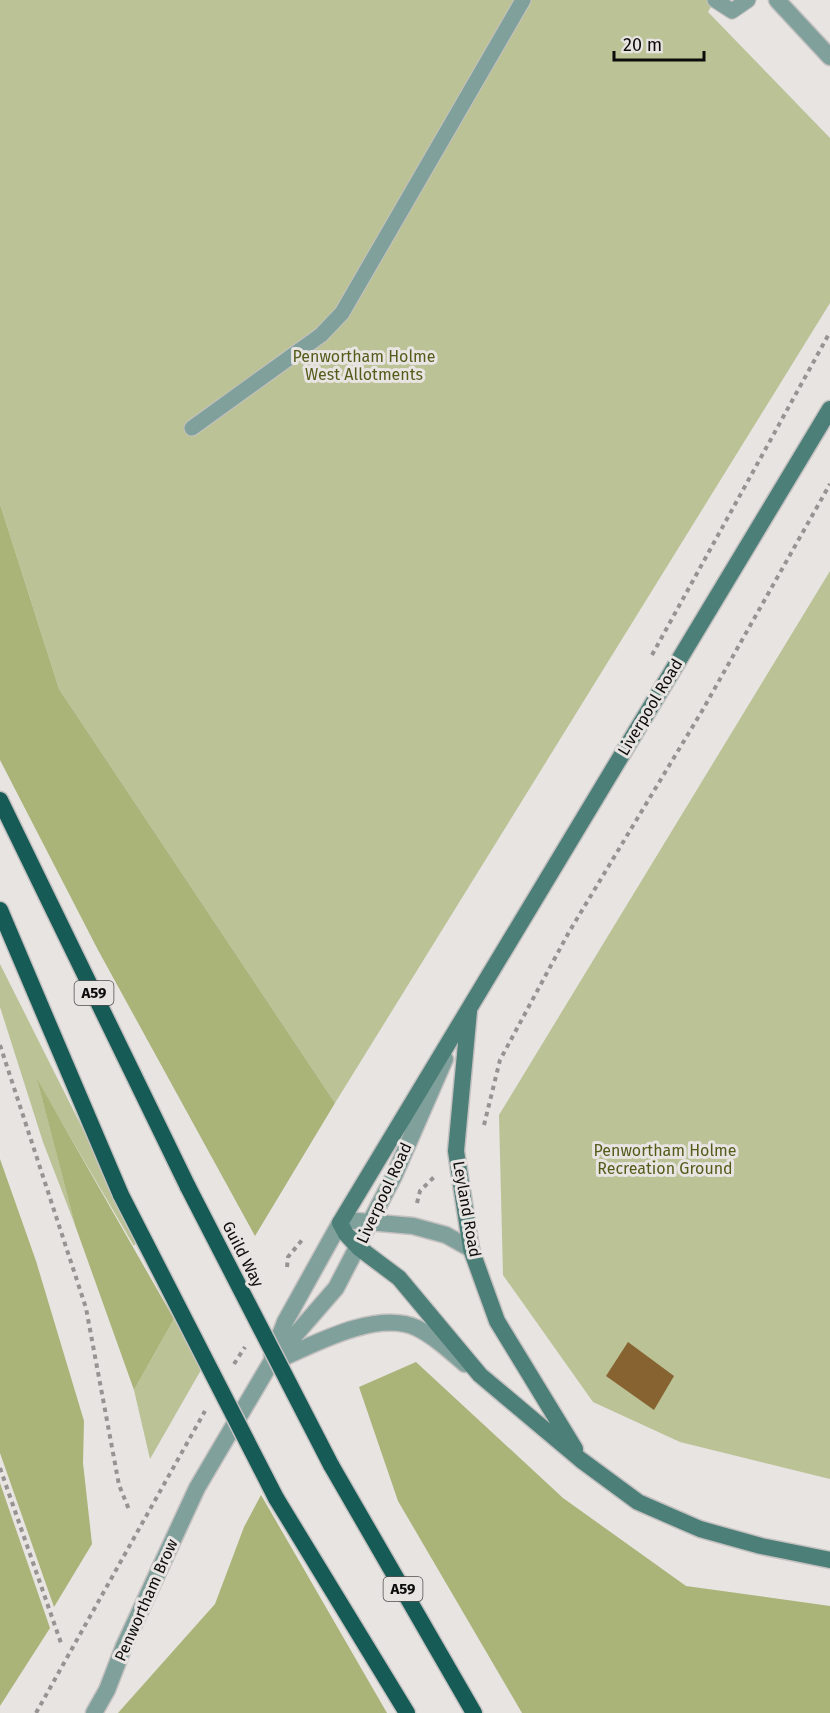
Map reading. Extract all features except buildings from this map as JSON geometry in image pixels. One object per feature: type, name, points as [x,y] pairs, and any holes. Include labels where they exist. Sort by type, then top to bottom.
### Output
[{"type":"highway","name":"Guild Way","points":[[0,800],[188,1187],[332,1465],[474,1713]]},
{"type":"highway","points":[[0,910],[121,1195],[276,1498],[407,1713]]},
{"type":"main road","name":"Liverpool Road","points":[[340,1223],[830,409]]},
{"type":"main road","name":"Leyland Road","points":[[470,1004],[456,1151],[471,1250],[497,1321],[582,1460]]},
{"type":"main road","name":"Leyland Road","points":[[340,1223],[346,1234],[359,1248],[399,1278],[480,1375],[582,1460],[638,1502],[700,1528],[761,1546],[830,1560]]},
{"type":"street","points":[[777,0],[830,57]]},
{"type":"street","name":"Liverpool Road","points":[[197,1488],[270,1364],[336,1288],[359,1248],[470,1004]]},
{"type":"street","points":[[340,1223],[346,1220],[413,1227],[446,1235],[471,1250]]},
{"type":"street","name":"Liverpool Road","points":[[270,1364],[285,1322],[340,1223]]},
{"type":"street","points":[[270,1364],[329,1337],[364,1326],[407,1325],[436,1340],[480,1375]]},
{"type":"street","name":"Penwortham Brow","points":[[94,1713],[107,1690],[124,1646],[197,1488]]},
{"type":"lane","points":[[192,428],[321,335],[342,313],[523,0]]},
{"type":"lane","points":[[715,0],[732,11],[748,0]]},
{"type":"path","points":[[481,1136],[500,1060],[569,932],[702,711],[830,484]]},
{"type":"path","points":[[0,1046],[86,1308],[119,1485],[130,1512]]},
{"type":"path","points":[[0,1468],[61,1643]]},
{"type":"path","points":[[36,1713],[69,1652]]},
{"type":"green space","name":"Penwortham Holme West Allotments","points":[[0,0],[715,0],[708,12],[830,138],[830,303],[335,1103],[59,689],[0,504]]},
{"type":"green space","points":[[0,504],[59,689],[335,1103],[255,1236],[98,950],[0,760]]},
{"type":"green space","name":"Penwortham Holme Recreation Ground","points":[[830,571],[830,1479],[680,1442],[593,1402],[503,1275],[499,1115]]},
{"type":"green space","points":[[0,964],[138,1239],[134,1246],[38,1082],[75,1225],[43,1142],[0,1007]]},
{"type":"green space","points":[[37,1079],[174,1319],[134,1390],[75,1225]]},
{"type":"green space","points":[[0,1159],[36,1261],[84,1421],[83,1463],[92,1544],[54,1607],[0,1453]]},
{"type":"green space","points":[[174,1319],[201,1370],[150,1459],[134,1390]]},
{"type":"green space","points":[[416,1362],[563,1498],[686,1586],[830,1606],[830,1713],[522,1713],[398,1501],[359,1387]]},
{"type":"green space","points":[[0,1483],[50,1628],[0,1706]]},
{"type":"green space","points":[[261,1495],[387,1713],[118,1713],[215,1604],[244,1527]]}]
